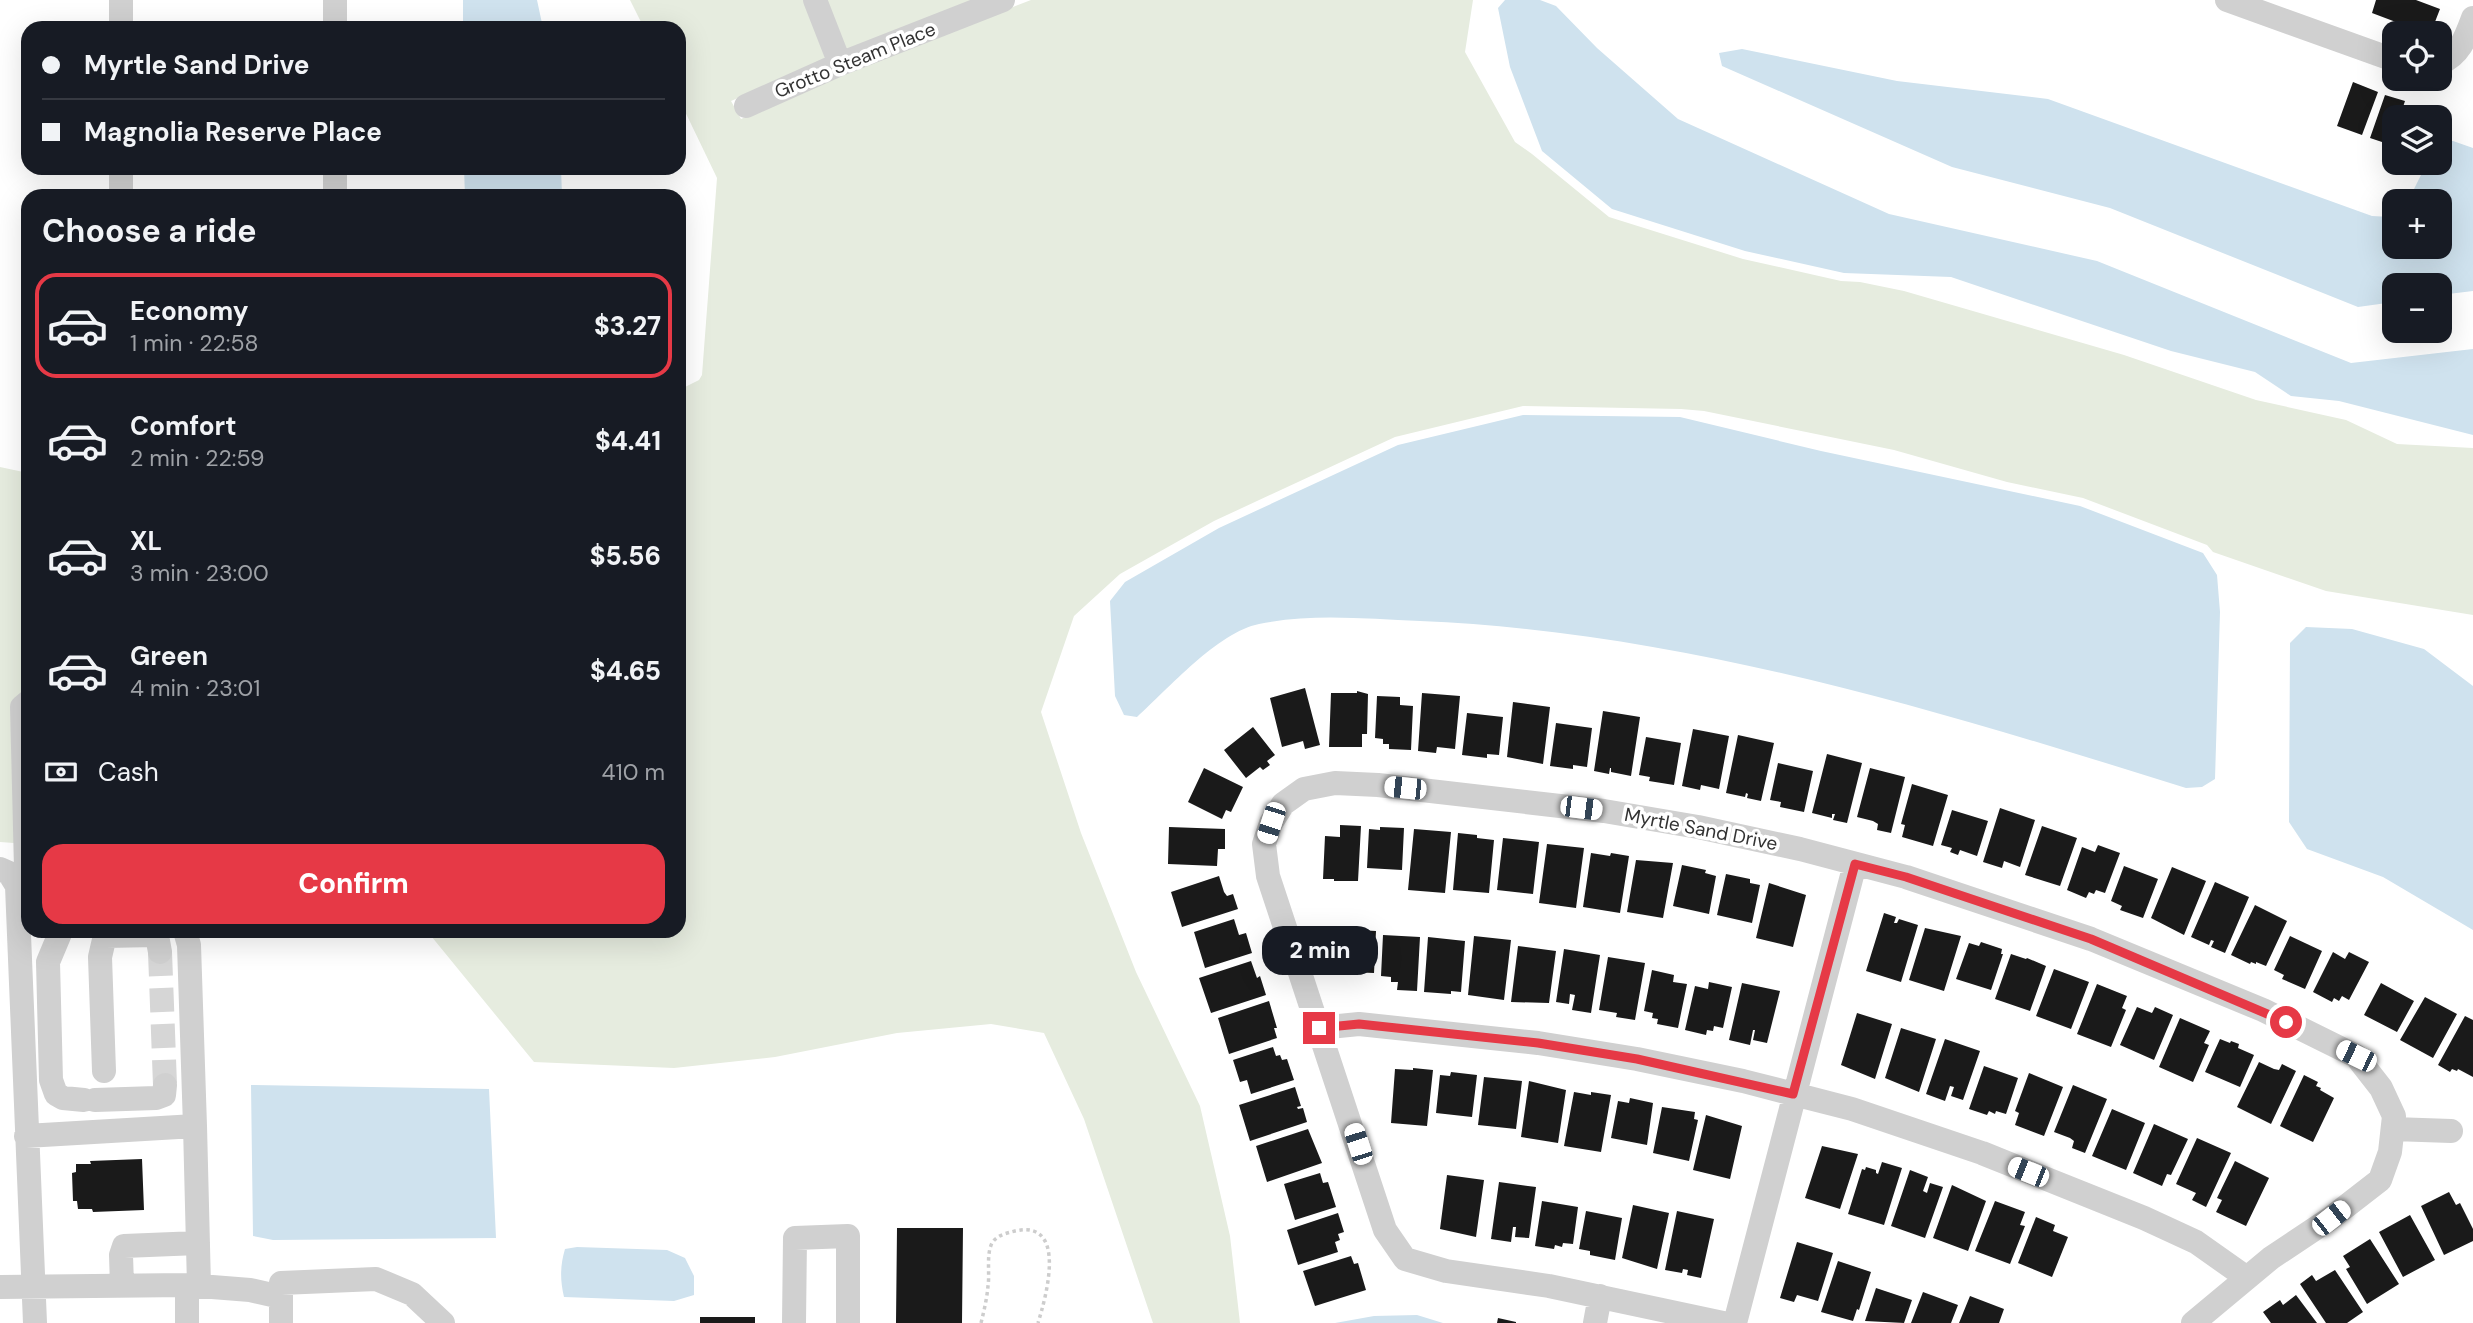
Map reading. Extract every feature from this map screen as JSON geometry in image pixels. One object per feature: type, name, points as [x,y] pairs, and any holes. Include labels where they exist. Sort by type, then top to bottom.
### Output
[{"type":"street","points":[[121,0],[121,21]]},
{"type":"street","points":[[335,0],[335,21]]},
{"type":"street","points":[[815,0],[840,64]]},
{"type":"street","name":"Grotto Steam Place","points":[[746,106],[840,64],[1003,0]]},
{"type":"street","points":[[2227,0],[2382,56]]},
{"type":"street","points":[[2452,56],[2464,43],[2473,18]]},
{"type":"street","points":[[21,734],[16,870],[21,902]]},
{"type":"street","name":"Myrtle Sand Drive","points":[[1723,1323],[1549,1286],[1446,1271],[1405,1259],[1385,1230],[1268,876],[1264,844],[1271,823],[1283,804],[1304,789],[1335,783],[1378,785],[1604,811],[1800,849],[1906,877],[2091,939],[2263,1010],[2356,1056],[2381,1088],[2394,1116],[2390,1152],[2380,1180],[2331,1218],[2271,1258],[2193,1323]]},
{"type":"street","points":[[1735,1323],[1855,864]]},
{"type":"street","points":[[23,938],[26,1136],[35,1323]]},
{"type":"street","points":[[58,938],[48,962],[51,1080],[55,1094],[63,1098],[90,1100],[156,1098],[164,1095],[165,1085]]},
{"type":"street","points":[[104,1071],[100,957],[105,938]]},
{"type":"street","points":[[156,938],[160,952]]},
{"type":"street","points":[[187,938],[198,1243],[187,1323]]},
{"type":"street","points":[[1319,1028],[1359,1024],[1538,1043],[1637,1059],[1852,1109],[1982,1153],[2119,1208],[2196,1242],[2247,1278]]},
{"type":"street","points":[[26,1136],[195,1126]]},
{"type":"street","points":[[2393,1129],[2451,1131]]},
{"type":"street","points":[[794,1323],[795,1238],[848,1236],[848,1323]]},
{"type":"street","points":[[122,1285],[121,1255],[124,1246],[198,1243]]},
{"type":"street","points":[[281,1323],[281,1283],[376,1279],[412,1294],[443,1323]]},
{"type":"street","points":[[0,1287],[193,1286],[250,1290],[281,1297]]},
{"type":"street","points":[[1595,1323],[1600,1296]]},
{"type":"path","points":[[981,1323],[992,1243],[1000,1235],[1022,1229],[1044,1238],[1050,1252],[1048,1280],[1038,1323]]},
{"type":"shaded area","points":[[630,0],[803,0],[826,59],[731,101],[741,119],[854,69],[1031,0],[1473,0],[1465,52],[1515,142],[1609,217],[1743,259],[1841,281],[1904,291],[2124,355],[2256,400],[2346,420],[2397,444],[2473,448],[2473,615],[2326,591],[2213,552],[2207,545],[2083,498],[2007,482],[1894,450],[1704,411],[1681,409],[1523,406],[1395,437],[1214,521],[1120,574],[1074,616],[1041,712],[1081,833],[1136,972],[1200,1106],[1230,1236],[1240,1323],[1153,1323],[1084,1119],[1044,1033],[991,1024],[897,1033],[775,1057],[674,1068],[534,1062],[433,938],[686,938],[686,386],[699,380],[702,375],[717,178],[686,114],[686,21],[640,21]]},
{"type":"shaded area","points":[[827,0],[974,0],[847,51]]},
{"type":"shaded area","points":[[0,467],[21,472],[21,844],[0,842]]},
{"type":"water","points":[[463,0],[537,0],[542,21],[463,21]]},
{"type":"water","points":[[1505,0],[1540,0],[1556,6],[1597,48],[1678,119],[1889,214],[2097,261],[2351,363],[2473,349],[2473,435],[2339,401],[2291,396],[2255,372],[2171,351],[1951,277],[1844,273],[1745,251],[1612,209],[1542,151],[1510,67],[1498,8]]},
{"type":"water","points":[[1742,49],[1897,81],[2048,99],[2372,216],[2382,217],[2382,259],[2452,259],[2452,189],[2414,189],[2421,175],[2452,175],[2453,141],[2473,148],[2473,291],[2452,294],[2452,273],[2382,273],[2382,304],[2358,307],[2110,208],[1952,167],[1722,66],[1719,53]]},
{"type":"water","points":[[464,175],[561,175],[562,189],[465,189]]},
{"type":"water","points":[[1523,415],[1680,417],[1821,451],[2080,506],[2203,553],[2217,575],[2220,612],[2215,779],[2202,787],[2186,788],[1904,704],[1712,658],[1616,641],[1518,628],[1420,621],[1319,618],[1279,621],[1243,629],[1227,638],[1178,677],[1137,717],[1124,715],[1115,696],[1110,601],[1125,582],[1219,528],[1398,445]]},
{"type":"water","points":[[2306,627],[2352,629],[2424,649],[2473,686],[2473,930],[2383,877],[2307,849],[2289,822],[2290,643]]},
{"type":"water","points":[[251,1085],[489,1089],[496,1238],[273,1240],[253,1236]]},
{"type":"water","points":[[577,1247],[667,1250],[685,1258],[694,1276],[694,1295],[674,1301],[564,1297],[561,1273],[563,1255],[565,1249]]},
{"type":"water","points":[[1417,1315],[1443,1323],[1335,1323],[1374,1316]]},
{"type":"building","points":[[2376,0],[2416,0],[2440,9],[2435,21],[2393,21],[2372,13]]},
{"type":"building","points":[[2353,82],[2378,92],[2362,135],[2337,126]]},
{"type":"building","points":[[2385,95],[2405,101],[2404,105],[2382,105],[2382,142],[2370,138]]},
{"type":"building","points":[[1305,688],[1320,745],[1305,749],[1303,741],[1282,747],[1270,698]]},
{"type":"building","points":[[1357,691],[1368,694],[1367,734],[1362,734],[1362,747],[1329,747],[1331,693]]},
{"type":"building","points":[[1422,693],[1460,696],[1455,749],[1437,747],[1436,753],[1418,751]]},
{"type":"building","points":[[1377,696],[1400,697],[1400,705],[1413,706],[1411,750],[1389,749],[1389,744],[1383,744],[1383,739],[1375,738]]},
{"type":"building","points":[[1513,702],[1550,707],[1543,764],[1507,757]]},
{"type":"building","points":[[1603,711],[1640,717],[1631,776],[1611,772],[1611,768],[1609,774],[1594,771]]},
{"type":"building","points":[[1467,713],[1503,717],[1499,755],[1487,754],[1487,758],[1462,755]]},
{"type":"building","points":[[1556,723],[1592,728],[1587,767],[1573,765],[1573,769],[1550,766]]},
{"type":"building","points":[[1253,727],[1275,755],[1267,761],[1270,765],[1263,770],[1260,767],[1246,778],[1224,750]]},
{"type":"building","points":[[1693,729],[1729,736],[1719,789],[1701,785],[1700,790],[1682,786]]},
{"type":"building","points":[[1738,735],[1774,743],[1761,801],[1747,798],[1746,793],[1745,797],[1726,793]]},
{"type":"building","points":[[1646,737],[1681,743],[1674,785],[1649,781],[1650,777],[1639,775]]},
{"type":"building","points":[[1827,754],[1862,763],[1847,823],[1833,820],[1835,814],[1832,814],[1832,818],[1812,813]]},
{"type":"building","points":[[1778,763],[1813,771],[1804,812],[1780,807],[1781,802],[1770,800]]},
{"type":"building","points":[[1204,768],[1243,787],[1231,812],[1226,810],[1222,819],[1188,802]]},
{"type":"building","points":[[1870,768],[1905,777],[1891,833],[1877,830],[1878,824],[1857,817]]},
{"type":"building","points":[[1912,784],[1948,795],[1933,846],[1902,837],[1905,825],[1901,824]]},
{"type":"building","points":[[2000,808],[2035,820],[2020,867],[2004,861],[2002,868],[1983,862]]},
{"type":"building","points":[[1952,810],[1988,821],[1977,856],[1960,850],[1958,855],[1950,852],[1952,848],[1941,845]]},
{"type":"building","points":[[1340,825],[1361,826],[1358,881],[1323,879],[1325,836],[1340,837]]},
{"type":"building","points":[[2042,826],[2077,838],[2060,886],[2025,875]]},
{"type":"building","points":[[1169,827],[1225,829],[1225,849],[1218,849],[1217,866],[1168,864]]},
{"type":"building","points":[[1380,827],[1404,828],[1402,870],[1367,868],[1369,829],[1380,830]]},
{"type":"building","points":[[1414,829],[1451,832],[1445,893],[1408,890]]},
{"type":"building","points":[[1458,833],[1494,840],[1489,893],[1453,890]]},
{"type":"building","points":[[1503,838],[1539,842],[1533,894],[1497,890]]},
{"type":"building","points":[[1547,844],[1584,848],[1576,908],[1539,903]]},
{"type":"building","points":[[2098,845],[2120,853],[2105,893],[2096,890],[2094,894],[2089,892],[2086,898],[2067,890],[2082,847],[2095,852]]},
{"type":"building","points":[[1591,853],[1629,856],[1620,913],[1583,907]]},
{"type":"building","points":[[1636,860],[1673,863],[1663,918],[1627,912]]},
{"type":"building","points":[[1682,865],[1706,870],[1705,873],[1716,876],[1709,914],[1673,906]]},
{"type":"building","points":[[2124,866],[2158,879],[2143,918],[2120,910],[2122,906],[2111,901]]},
{"type":"building","points":[[2172,867],[2206,881],[2184,935],[2151,918]]},
{"type":"building","points":[[1726,874],[1750,879],[1750,883],[1760,885],[1752,923],[1717,915]]},
{"type":"building","points":[[1219,876],[1224,892],[1227,896],[1233,894],[1238,909],[1182,927],[1171,892]]},
{"type":"building","points":[[2215,882],[2249,897],[2225,953],[2211,947],[2214,941],[2211,940],[2209,945],[2191,937]]},
{"type":"building","points":[[1769,883],[1806,895],[1793,947],[1756,938]]},
{"type":"building","points":[[2255,905],[2287,921],[2266,966],[2256,962],[2250,964],[2231,955]]},
{"type":"building","points":[[1884,913],[1896,917],[1894,923],[1899,919],[1918,925],[1901,982],[1866,971]]},
{"type":"building","points":[[1234,919],[1239,935],[1246,933],[1252,953],[1205,968],[1194,932]]},
{"type":"building","points":[[1925,928],[1961,936],[1944,991],[1909,980]]},
{"type":"building","points":[[1340,929],[1376,931],[1374,973],[1349,972],[1350,968],[1338,967]]},
{"type":"building","points":[[1383,935],[1420,937],[1417,991],[1397,990],[1398,982],[1391,982],[1391,977],[1381,976]]},
{"type":"building","points":[[1474,936],[1511,940],[1504,1000],[1468,995]]},
{"type":"building","points":[[2290,936],[2322,951],[2305,989],[2282,979],[2284,975],[2274,970]]},
{"type":"building","points":[[1428,937],[1465,941],[1461,992],[1424,992]]},
{"type":"building","points":[[1981,942],[2002,949],[2003,954],[1991,990],[1956,979],[1969,943],[1979,946]]},
{"type":"building","points":[[1518,946],[1556,951],[1549,1003],[1511,1002]]},
{"type":"building","points":[[1564,949],[1600,955],[1591,1013],[1572,1010],[1575,995],[1570,994],[1569,1004],[1556,1002]]},
{"type":"building","points":[[2333,952],[2345,959],[2349,952],[2369,962],[2349,1000],[2342,996],[2339,1001],[2334,998],[2332,1002],[2313,992]]},
{"type":"building","points":[[2011,954],[2046,966],[2030,1011],[1995,999]]},
{"type":"building","points":[[1608,957],[1645,963],[1635,1020],[1616,1017],[1617,1013],[1599,1010]]},
{"type":"building","points":[[1251,961],[1257,978],[1260,976],[1266,995],[1211,1013],[1199,978]]},
{"type":"building","points":[[2054,969],[2089,982],[2071,1029],[2036,1016]]},
{"type":"building","points":[[1652,970],[1674,975],[1673,982],[1687,984],[1678,1028],[1657,1024],[1658,1019],[1652,1018],[1653,1013],[1644,1011]]},
{"type":"building","points":[[1709,982],[1732,987],[1723,1028],[1714,1026],[1713,1031],[1707,1030],[1706,1035],[1685,1030],[1695,986],[1708,989]]},
{"type":"building","points":[[1742,983],[1780,991],[1767,1043],[1753,1040],[1755,1030],[1750,1045],[1729,1040]]},
{"type":"building","points":[[2381,983],[2414,1001],[2397,1032],[2364,1015]]},
{"type":"building","points":[[2097,984],[2127,996],[2122,1008],[2126,1010],[2111,1047],[2077,1034]]},
{"type":"building","points":[[2425,997],[2457,1014],[2433,1058],[2400,1040]]},
{"type":"building","points":[[1269,1001],[1277,1028],[1274,1028],[1277,1038],[1229,1054],[1218,1018]]},
{"type":"building","points":[[2137,1007],[2152,1013],[2155,1007],[2173,1015],[2154,1060],[2120,1045]]},
{"type":"building","points":[[1857,1013],[1892,1024],[1875,1079],[1841,1065]]},
{"type":"building","points":[[2465,1016],[2473,1020],[2473,1077],[2458,1069],[2452,1069],[2450,1072],[2438,1065]]},
{"type":"building","points":[[2180,1018],[2210,1031],[2204,1043],[2209,1045],[2193,1082],[2159,1067]]},
{"type":"building","points":[[1901,1028],[1936,1039],[1919,1092],[1885,1078]]},
{"type":"building","points":[[1945,1039],[1980,1051],[1963,1100],[1951,1096],[1954,1087],[1950,1086],[1945,1101],[1926,1094]]},
{"type":"building","points":[[2220,1039],[2239,1044],[2238,1048],[2254,1055],[2240,1087],[2205,1072]]},
{"type":"building","points":[[1273,1047],[1276,1056],[1280,1055],[1282,1060],[1287,1059],[1294,1080],[1251,1094],[1247,1080],[1240,1082],[1233,1060]]},
{"type":"building","points":[[2259,1062],[2279,1070],[2282,1064],[2296,1071],[2271,1124],[2237,1107]]},
{"type":"building","points":[[1984,1066],[2018,1078],[2006,1114],[1989,1111],[1987,1115],[1969,1109]]},
{"type":"building","points":[[1395,1069],[1433,1070],[1427,1126],[1391,1123]]},
{"type":"building","points":[[1451,1072],[1477,1075],[1472,1117],[1436,1113],[1440,1075],[1450,1076]]},
{"type":"building","points":[[2029,1073],[2063,1087],[2044,1136],[2015,1125],[2019,1113],[2015,1111]]},
{"type":"building","points":[[2304,1075],[2318,1082],[2316,1086],[2321,1088],[2320,1090],[2334,1098],[2313,1142],[2280,1126]]},
{"type":"building","points":[[1484,1077],[1522,1081],[1516,1129],[1478,1125]]},
{"type":"building","points":[[1529,1081],[1566,1090],[1558,1143],[1521,1137]]},
{"type":"building","points":[[2073,1085],[2107,1099],[2085,1153],[2072,1148],[2074,1141],[2070,1138],[2054,1132]]},
{"type":"building","points":[[1295,1087],[1301,1106],[1297,1107],[1303,1108],[1307,1122],[1250,1141],[1239,1105]]},
{"type":"building","points":[[1574,1092],[1611,1095],[1601,1152],[1564,1146]]},
{"type":"building","points":[[1630,1098],[1653,1103],[1647,1145],[1611,1138],[1618,1101],[1629,1103]]},
{"type":"building","points":[[1662,1107],[1695,1112],[1694,1119],[1698,1120],[1689,1161],[1653,1153]]},
{"type":"building","points":[[2112,1109],[2145,1123],[2126,1170],[2092,1156]]},
{"type":"building","points":[[1706,1115],[1742,1126],[1730,1179],[1693,1170]]},
{"type":"building","points":[[2154,1124],[2188,1139],[2171,1175],[2167,1174],[2162,1186],[2133,1173]]},
{"type":"building","points":[[1308,1129],[1322,1163],[1267,1182],[1256,1146]]},
{"type":"building","points":[[2197,1138],[2231,1153],[2206,1207],[2192,1200],[2196,1193],[2176,1184]]},
{"type":"building","points":[[1822,1146],[1858,1154],[1840,1209],[1805,1198]]},
{"type":"building","points":[[142,1159],[144,1210],[93,1212],[92,1209],[78,1209],[77,1201],[73,1201],[72,1173],[76,1172],[76,1164]]},
{"type":"building","points":[[2235,1161],[2269,1178],[2246,1226],[2216,1212],[2222,1200],[2217,1198]]},
{"type":"building","points":[[1882,1162],[1902,1168],[1884,1225],[1848,1214],[1862,1169],[1865,1170],[1866,1167],[1876,1170],[1878,1174]]},
{"type":"building","points":[[1910,1170],[1928,1177],[1923,1191],[1927,1193],[1930,1183],[1943,1187],[1925,1238],[1891,1226]]},
{"type":"building","points":[[1320,1173],[1323,1183],[1328,1182],[1336,1207],[1295,1220],[1284,1184]]},
{"type":"building","points":[[1447,1175],[1484,1180],[1476,1237],[1440,1229]]},
{"type":"building","points":[[1499,1182],[1536,1187],[1529,1238],[1515,1237],[1516,1227],[1513,1227],[1511,1242],[1491,1239]]},
{"type":"building","points":[[1952,1185],[1986,1201],[1968,1251],[1933,1238]]},
{"type":"building","points":[[2449,1192],[2456,1205],[2460,1203],[2473,1229],[2473,1241],[2444,1255],[2421,1206]]},
{"type":"building","points":[[1542,1201],[1578,1207],[1573,1244],[1563,1243],[1562,1247],[1555,1245],[1554,1249],[1535,1246]]},
{"type":"building","points":[[1995,1201],[2025,1212],[2020,1225],[2025,1226],[2010,1264],[1975,1251]]},
{"type":"building","points":[[1633,1205],[1669,1213],[1657,1269],[1622,1258]]},
{"type":"building","points":[[1586,1211],[1622,1218],[1615,1260],[1590,1255],[1590,1251],[1579,1249]]},
{"type":"building","points":[[1677,1211],[1714,1219],[1701,1278],[1687,1275],[1688,1270],[1683,1269],[1682,1273],[1665,1270]]},
{"type":"building","points":[[1338,1213],[1344,1232],[1338,1234],[1340,1240],[1335,1242],[1338,1252],[1298,1265],[1287,1230]]},
{"type":"building","points":[[2410,1215],[2435,1260],[2403,1277],[2379,1232]]},
{"type":"building","points":[[2036,1217],[2055,1225],[2053,1231],[2068,1237],[2052,1277],[2018,1263]]},
{"type":"building","points":[[897,1228],[963,1228],[962,1323],[896,1323]]},
{"type":"building","points":[[2370,1239],[2399,1284],[2367,1304],[2346,1269],[2350,1267],[2343,1256]]},
{"type":"building","points":[[1797,1242],[1833,1253],[1818,1301],[1797,1295],[1794,1302],[1780,1298]]},
{"type":"building","points":[[1351,1256],[1354,1264],[1358,1263],[1366,1290],[1315,1306],[1303,1271]]},
{"type":"building","points":[[1838,1261],[1871,1272],[1853,1321],[1821,1312]]},
{"type":"building","points":[[2335,1270],[2363,1312],[2347,1323],[2326,1323],[2300,1284],[2312,1275],[2316,1281]]},
{"type":"building","points":[[1876,1288],[1912,1300],[1904,1323],[1865,1321]]},
{"type":"building","points":[[1923,1292],[1958,1305],[1951,1323],[1911,1323]]},
{"type":"building","points":[[2296,1295],[2317,1323],[2271,1323],[2263,1312],[2280,1300],[2283,1305]]},
{"type":"building","points":[[1970,1296],[2004,1309],[1999,1323],[1959,1323]]},
{"type":"building","points":[[700,1317],[755,1317],[755,1323],[700,1323]]},
{"type":"building","points":[[1498,1318],[1516,1322],[1516,1323],[1497,1323]]},
{"type":"tunnel","points":[[160,952],[165,1085]]},
{"type":"route","points":[[1319,1028],[1359,1024],[1538,1043],[1637,1059],[1793,1094],[1855,864],[1906,877],[2091,939],[2286,1022]]}]
